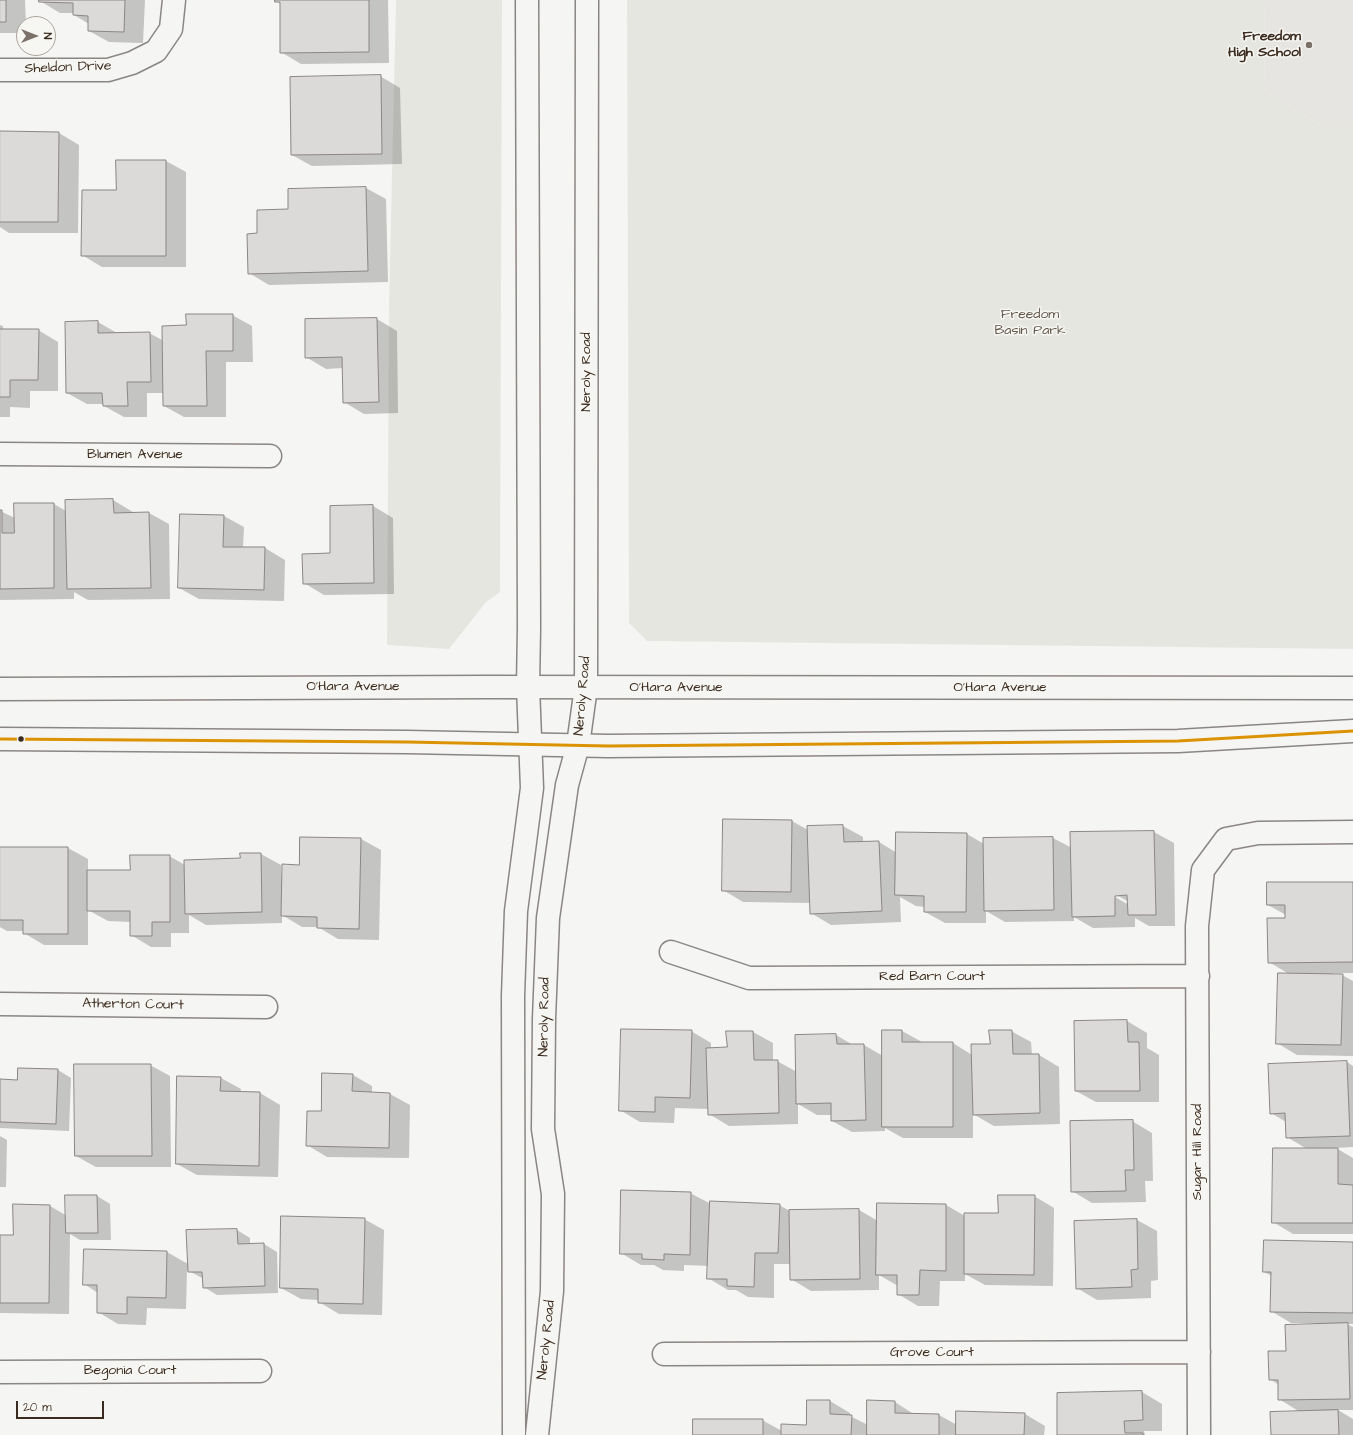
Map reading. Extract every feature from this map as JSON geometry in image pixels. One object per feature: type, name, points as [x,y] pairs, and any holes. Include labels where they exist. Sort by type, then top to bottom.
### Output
[{"type":"street","name":"Sheldon Drive","points":[[0,70],[108,70],[132,63],[156,51],[171,29],[174,0]]},
{"type":"street","name":"Neroly Road","points":[[514,1435],[513,996],[516,911],[532,788],[529,746],[528,687],[527,0]]},
{"type":"street","name":"Neroly Road","points":[[537,1435],[552,1291],[553,1194],[543,1129],[544,1019],[548,918],[567,785],[578,745],[586,688],[587,0]]},
{"type":"street","name":"Blumen Avenue","points":[[0,454],[270,456]]},
{"type":"street","name":"O'Hara Avenue","points":[[0,688],[1353,688]]},
{"type":"street","points":[[0,740],[391,742],[529,746],[616,746],[1178,741],[1353,731]]},
{"type":"street","name":"Sugar Hill Road","points":[[1199,1435],[1197,926],[1203,870],[1226,839],[1258,833],[1353,832]]},
{"type":"street","name":"Red Barn Court","points":[[671,952],[749,978],[1198,976]]},
{"type":"street","name":"Atherton Court","points":[[0,1004],[266,1007]]},
{"type":"street","name":"Grove Court","points":[[664,1354],[1199,1352]]},
{"type":"street","name":"Begonia Court","points":[[0,1372],[260,1371]]},
{"type":"shaded area","name":"Freedom High School","points":[[1265,0],[1353,0],[1353,126],[1322,126],[1264,90]]},
{"type":"green space","points":[[396,0],[502,0],[500,592],[486,602],[449,649],[387,645],[389,305]]},
{"type":"green space","name":"Freedom Basin Park","points":[[627,0],[1265,0],[1264,90],[1322,126],[1353,126],[1353,649],[647,641],[629,623]]},
{"type":"building","points":[[0,0],[6,0],[6,22],[0,22]]},
{"type":"building","points":[[39,0],[125,0],[124,32],[88,31],[88,16],[73,15],[73,3],[39,2]]},
{"type":"building","points":[[275,0],[369,0],[369,52],[280,53],[280,2],[275,2]]},
{"type":"building","points":[[381,75],[382,154],[291,155],[290,77]]},
{"type":"building","points":[[0,131],[59,132],[58,222],[0,222]]},
{"type":"building","points":[[116,160],[166,160],[166,256],[81,256],[82,190],[116,190]]},
{"type":"building","points":[[366,187],[368,271],[248,274],[247,234],[257,233],[257,210],[288,209],[288,189]]},
{"type":"building","points":[[186,314],[233,314],[233,351],[206,351],[207,406],[163,406],[162,326],[186,325]]},
{"type":"building","points":[[377,318],[379,402],[343,403],[342,357],[305,358],[305,319]]},
{"type":"building","points":[[98,321],[98,333],[150,332],[151,382],[127,382],[128,406],[103,406],[102,393],[66,393],[65,322]]},
{"type":"building","points":[[0,329],[39,329],[38,380],[10,380],[10,397],[0,397]]},
{"type":"building","points":[[113,499],[114,513],[149,512],[151,588],[67,589],[65,500]]},
{"type":"building","points":[[14,503],[54,503],[54,588],[0,589],[0,510],[2,510],[2,533],[14,533]]},
{"type":"building","points":[[373,505],[374,583],[303,584],[302,554],[330,553],[330,506]]},
{"type":"building","points":[[180,514],[224,515],[223,547],[265,547],[264,590],[178,588]]},
{"type":"building","points":[[723,819],[792,820],[791,892],[722,891]]},
{"type":"building","points":[[843,825],[844,842],[879,841],[882,911],[810,914],[807,826]]},
{"type":"building","points":[[1154,831],[1156,915],[1128,915],[1127,895],[1115,896],[1115,916],[1072,917],[1070,832]]},
{"type":"building","points":[[896,832],[967,833],[966,912],[924,912],[924,896],[895,895]]},
{"type":"building","points":[[300,837],[361,838],[359,929],[317,928],[317,917],[281,916],[282,864],[299,865]]},
{"type":"building","points":[[1053,837],[1054,910],[984,911],[983,838]]},
{"type":"building","points":[[0,847],[68,847],[68,934],[23,934],[23,920],[0,920]]},
{"type":"building","points":[[240,853],[261,853],[262,912],[185,914],[184,860],[240,858]]},
{"type":"building","points":[[130,855],[170,855],[170,922],[152,922],[152,936],[130,936],[130,911],[87,911],[87,870],[130,870]]},
{"type":"building","points":[[1267,882],[1353,882],[1353,962],[1268,963],[1267,918],[1285,918],[1285,905],[1267,905]]},
{"type":"building","points":[[1278,973],[1343,974],[1341,1045],[1276,1044]]},
{"type":"building","points":[[1127,1020],[1128,1042],[1139,1042],[1140,1091],[1075,1091],[1074,1021]]},
{"type":"building","points":[[621,1029],[692,1030],[690,1098],[655,1097],[655,1112],[619,1111]]},
{"type":"building","points":[[882,1030],[902,1030],[902,1042],[953,1042],[953,1127],[882,1127]]},
{"type":"building","points":[[989,1030],[1012,1030],[1013,1054],[1039,1054],[1040,1113],[973,1115],[971,1044],[990,1044]]},
{"type":"building","points":[[726,1031],[753,1031],[754,1060],[778,1060],[779,1113],[708,1115],[706,1048],[727,1047]]},
{"type":"building","points":[[836,1034],[837,1044],[864,1044],[866,1120],[831,1121],[831,1103],[796,1104],[795,1035]]},
{"type":"building","points":[[1347,1061],[1350,1136],[1286,1138],[1285,1113],[1270,1114],[1268,1064]]},
{"type":"building","points":[[74,1064],[151,1064],[152,1156],[75,1156]]},
{"type":"building","points":[[18,1068],[58,1069],[56,1124],[0,1122],[0,1079],[17,1080]]},
{"type":"building","points":[[322,1073],[353,1074],[352,1091],[390,1093],[389,1148],[306,1146],[307,1111],[321,1111]]},
{"type":"building","points":[[177,1076],[221,1077],[220,1091],[260,1092],[259,1166],[176,1164]]},
{"type":"building","points":[[1133,1120],[1134,1170],[1125,1170],[1126,1191],[1071,1192],[1070,1121]]},
{"type":"building","points":[[1273,1148],[1338,1148],[1338,1184],[1353,1185],[1353,1223],[1272,1223]]},
{"type":"building","points":[[621,1190],[691,1192],[690,1255],[664,1254],[664,1260],[642,1259],[642,1254],[620,1254]]},
{"type":"building","points":[[65,1195],[97,1195],[98,1233],[66,1233]]},
{"type":"building","points":[[998,1195],[1035,1195],[1034,1275],[964,1274],[964,1213],[998,1213]]},
{"type":"building","points":[[710,1201],[780,1204],[778,1253],[755,1253],[754,1287],[727,1286],[727,1279],[707,1279]]},
{"type":"building","points":[[877,1203],[946,1204],[946,1271],[920,1270],[919,1295],[897,1295],[897,1275],[876,1275]]},
{"type":"building","points":[[13,1204],[50,1205],[49,1303],[0,1303],[0,1235],[13,1235]]},
{"type":"building","points":[[859,1209],[860,1279],[790,1280],[789,1210]]},
{"type":"building","points":[[281,1216],[365,1218],[363,1304],[318,1303],[318,1289],[280,1288]]},
{"type":"building","points":[[1137,1219],[1138,1269],[1131,1270],[1132,1287],[1076,1289],[1074,1221]]},
{"type":"building","points":[[237,1229],[238,1244],[264,1243],[265,1286],[203,1288],[202,1272],[188,1272],[186,1230]]},
{"type":"building","points":[[1264,1240],[1353,1242],[1353,1313],[1270,1312],[1271,1272],[1263,1272]]},
{"type":"building","points":[[84,1249],[167,1251],[166,1298],[127,1297],[127,1314],[97,1313],[97,1285],[83,1285]]},
{"type":"building","points":[[1348,1323],[1350,1399],[1278,1400],[1278,1380],[1269,1380],[1268,1351],[1286,1351],[1285,1325]]},
{"type":"building","points":[[1142,1391],[1143,1420],[1124,1421],[1125,1433],[1143,1433],[1143,1435],[1057,1435],[1057,1393]]},
{"type":"building","points":[[807,1400],[830,1400],[830,1414],[852,1415],[851,1435],[781,1435],[781,1424],[806,1425]]},
{"type":"building","points":[[867,1400],[895,1401],[895,1413],[939,1414],[939,1435],[867,1435]]},
{"type":"building","points":[[1338,1410],[1339,1435],[1271,1435],[1270,1412]]},
{"type":"building","points":[[956,1411],[1025,1413],[1024,1435],[956,1435]]},
{"type":"building","points":[[693,1419],[763,1419],[763,1435],[693,1435]]},
{"type":"transit line","points":[[0,739],[407,742],[608,746],[1178,741],[1353,731]]},
{"type":"place","name":"Freedom High School","points":[[1309,45]]}]
